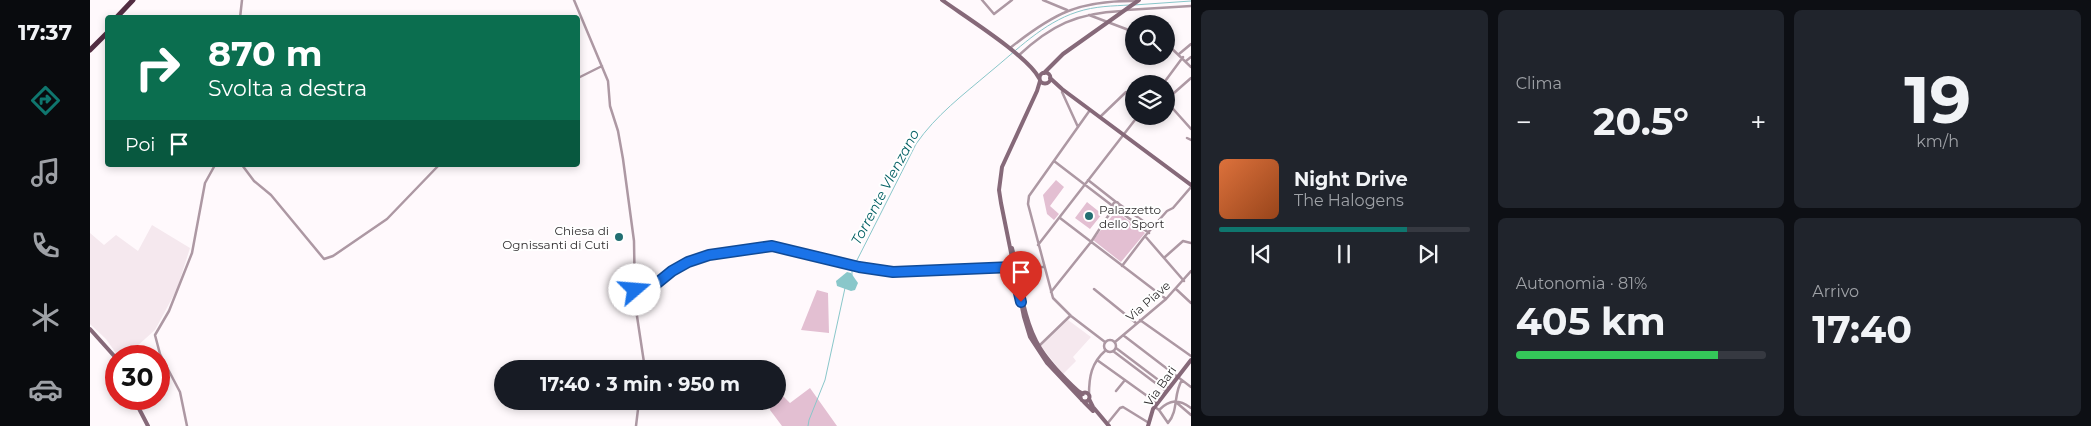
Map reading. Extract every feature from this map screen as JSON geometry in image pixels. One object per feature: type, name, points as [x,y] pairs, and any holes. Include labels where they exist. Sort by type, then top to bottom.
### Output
[{"type":"highway","points":[[119,15],[133,0]]},
{"type":"highway","points":[[124,15],[138,0]]},
{"type":"highway","points":[[90,45],[105,30]]},
{"type":"highway","points":[[90,50],[105,35]]},
{"type":"main road","points":[[943,0],[1018,55],[1045,78],[1190,184]]},
{"type":"main road","points":[[1107,426],[1059,372],[1039,346],[1028,321],[999,190],[1000,177],[1008,152],[1051,65],[1063,54],[1138,1]]},
{"type":"main road","points":[[1015,267],[1025,323],[1034,344],[1047,363],[1083,397],[1089,398]]},
{"type":"main road","points":[[90,329],[105,346]]},
{"type":"main road","name":"Via Bari","points":[[1148,425],[1156,405],[1168,389],[1180,378],[1191,360]]},
{"type":"main road","points":[[1083,397],[1089,398]]},
{"type":"main road","points":[[1089,398],[1092,407],[1107,426]]},
{"type":"main road","points":[[140,410],[148,426]]},
{"type":"street","points":[[240,15],[242,0]]},
{"type":"street","points":[[574,0],[608,81],[610,106],[624,159],[634,241],[637,325],[643,360]]},
{"type":"street","points":[[982,0],[994,14],[1012,0]]},
{"type":"street","points":[[1043,0],[1067,10]]},
{"type":"street","points":[[1087,0],[1090,4]]},
{"type":"street","points":[[1010,49],[1038,26],[1067,10],[1090,4],[1138,1]]},
{"type":"street","points":[[1018,55],[1049,30],[1087,14],[1191,6]]},
{"type":"street","points":[[1087,14],[1125,29]]},
{"type":"street","points":[[1179,54],[1191,44]]},
{"type":"street","points":[[1175,51],[1191,67]]},
{"type":"street","points":[[1170,75],[1183,57]]},
{"type":"street","points":[[1186,60],[1191,57]]},
{"type":"street","points":[[580,77],[602,66]]},
{"type":"street","points":[[1175,92],[1191,78]]},
{"type":"street","points":[[1063,90],[1062,92],[1078,127]]},
{"type":"street","points":[[1100,117],[1125,93]]},
{"type":"street","points":[[1090,110],[1028,196],[1028,204],[1051,292],[1057,303],[1106,342]]},
{"type":"street","points":[[1175,110],[1191,129]]},
{"type":"street","points":[[1038,245],[1132,125]]},
{"type":"street","points":[[1054,161],[1149,233]]},
{"type":"street","points":[[187,426],[180,392],[160,354],[155,335],[169,311],[192,253],[205,183],[214,167]]},
{"type":"street","points":[[244,167],[254,181],[271,195],[324,259],[333,256],[387,219],[437,167]]},
{"type":"street","points":[[1088,180],[1153,228]]},
{"type":"street","points":[[1122,266],[1190,184]]},
{"type":"street","points":[[1092,190],[1095,185]]},
{"type":"street","points":[[1051,292],[1091,242],[1114,207],[1118,207],[1118,203]]},
{"type":"street","points":[[1060,218],[1166,299]]},
{"type":"street","points":[[1142,227],[1145,223]]},
{"type":"street","points":[[1145,236],[1184,281]]},
{"type":"street","points":[[1165,257],[1183,241],[1191,243]]},
{"type":"street","points":[[635,290],[656,284],[672,271],[688,262],[709,255],[772,246],[859,267],[893,272],[1044,266]]},
{"type":"street","name":"Via Piave","points":[[1115,342],[1166,299],[1191,271]]},
{"type":"street","points":[[634,274],[650,285]]},
{"type":"street","points":[[1094,289],[1136,323]]},
{"type":"street","points":[[1176,289],[1191,303]]},
{"type":"street","points":[[1039,346],[1071,316]]},
{"type":"street","points":[[1140,320],[1191,356]]},
{"type":"street","points":[[1123,334],[1191,387]]},
{"type":"street","points":[[1106,342],[1110,340],[1115,342],[1116,348],[1168,389]]},
{"type":"street","points":[[1106,342],[1104,347],[1106,350]]},
{"type":"street","points":[[1106,350],[1114,351],[1168,389]]},
{"type":"street","points":[[1089,398],[1089,375],[1097,360],[1106,350]]},
{"type":"street","points":[[1097,360],[1156,405],[1168,423],[1173,417],[1180,378]]},
{"type":"street","points":[[1116,391],[1125,380]]},
{"type":"street","points":[[1083,397],[1088,386]]},
{"type":"street","points":[[1176,401],[1179,406],[1191,414]]},
{"type":"street","points":[[1159,410],[1165,404],[1176,401],[1182,401],[1191,408]]},
{"type":"street","points":[[1107,426],[1120,408],[1123,408],[1148,425]]},
{"type":"street","points":[[636,426],[638,410]]},
{"type":"shaded area","points":[[1056,180],[1064,187],[1050,206],[1059,214],[1054,220],[1047,214],[1043,195]]},
{"type":"shaded area","name":"Palazzetto dello Sport","points":[[1087,202],[1102,214],[1090,229],[1075,218]]},
{"type":"shaded area","points":[[1116,211],[1145,233],[1121,262],[1093,240]]},
{"type":"shaded area","points":[[152,225],[190,248],[177,289],[155,330],[138,345],[110,345],[90,324],[90,233],[104,245],[116,235],[138,251]]},
{"type":"shaded area","points":[[817,290],[828,293],[829,333],[801,330]]},
{"type":"shaded area","points":[[1068,320],[1091,337],[1073,357],[1076,361],[1063,374],[1041,346]]},
{"type":"shaded area","points":[[810,388],[837,426],[782,426],[770,410],[786,410],[786,399],[790,403]]},
{"type":"water","points":[[847,272],[851,273],[858,283],[855,290],[851,291],[837,286],[836,281]]},
{"type":"waterway","name":"Torrente Vlenzano","points":[[1134,5],[1191,1]]},
{"type":"waterway","name":"Torrente Vlenzano","points":[[852,276],[852,270],[916,144],[941,115],[1020,46],[1053,23],[1084,10],[1130,5]]},
{"type":"waterway","name":"Torrente Vlenzano","points":[[808,426],[825,380],[845,288]]},
{"type":"place","name":"Palazzetto dello Sport","points":[[1089,216]]},
{"type":"place","name":"Chiesa di Ognissanti di Cuti","points":[[619,237]]},
{"type":"route","points":[[635,290],[656,284],[672,271],[688,262],[709,255],[772,246],[859,267],[893,272],[1013,267],[1021,302]]}]
